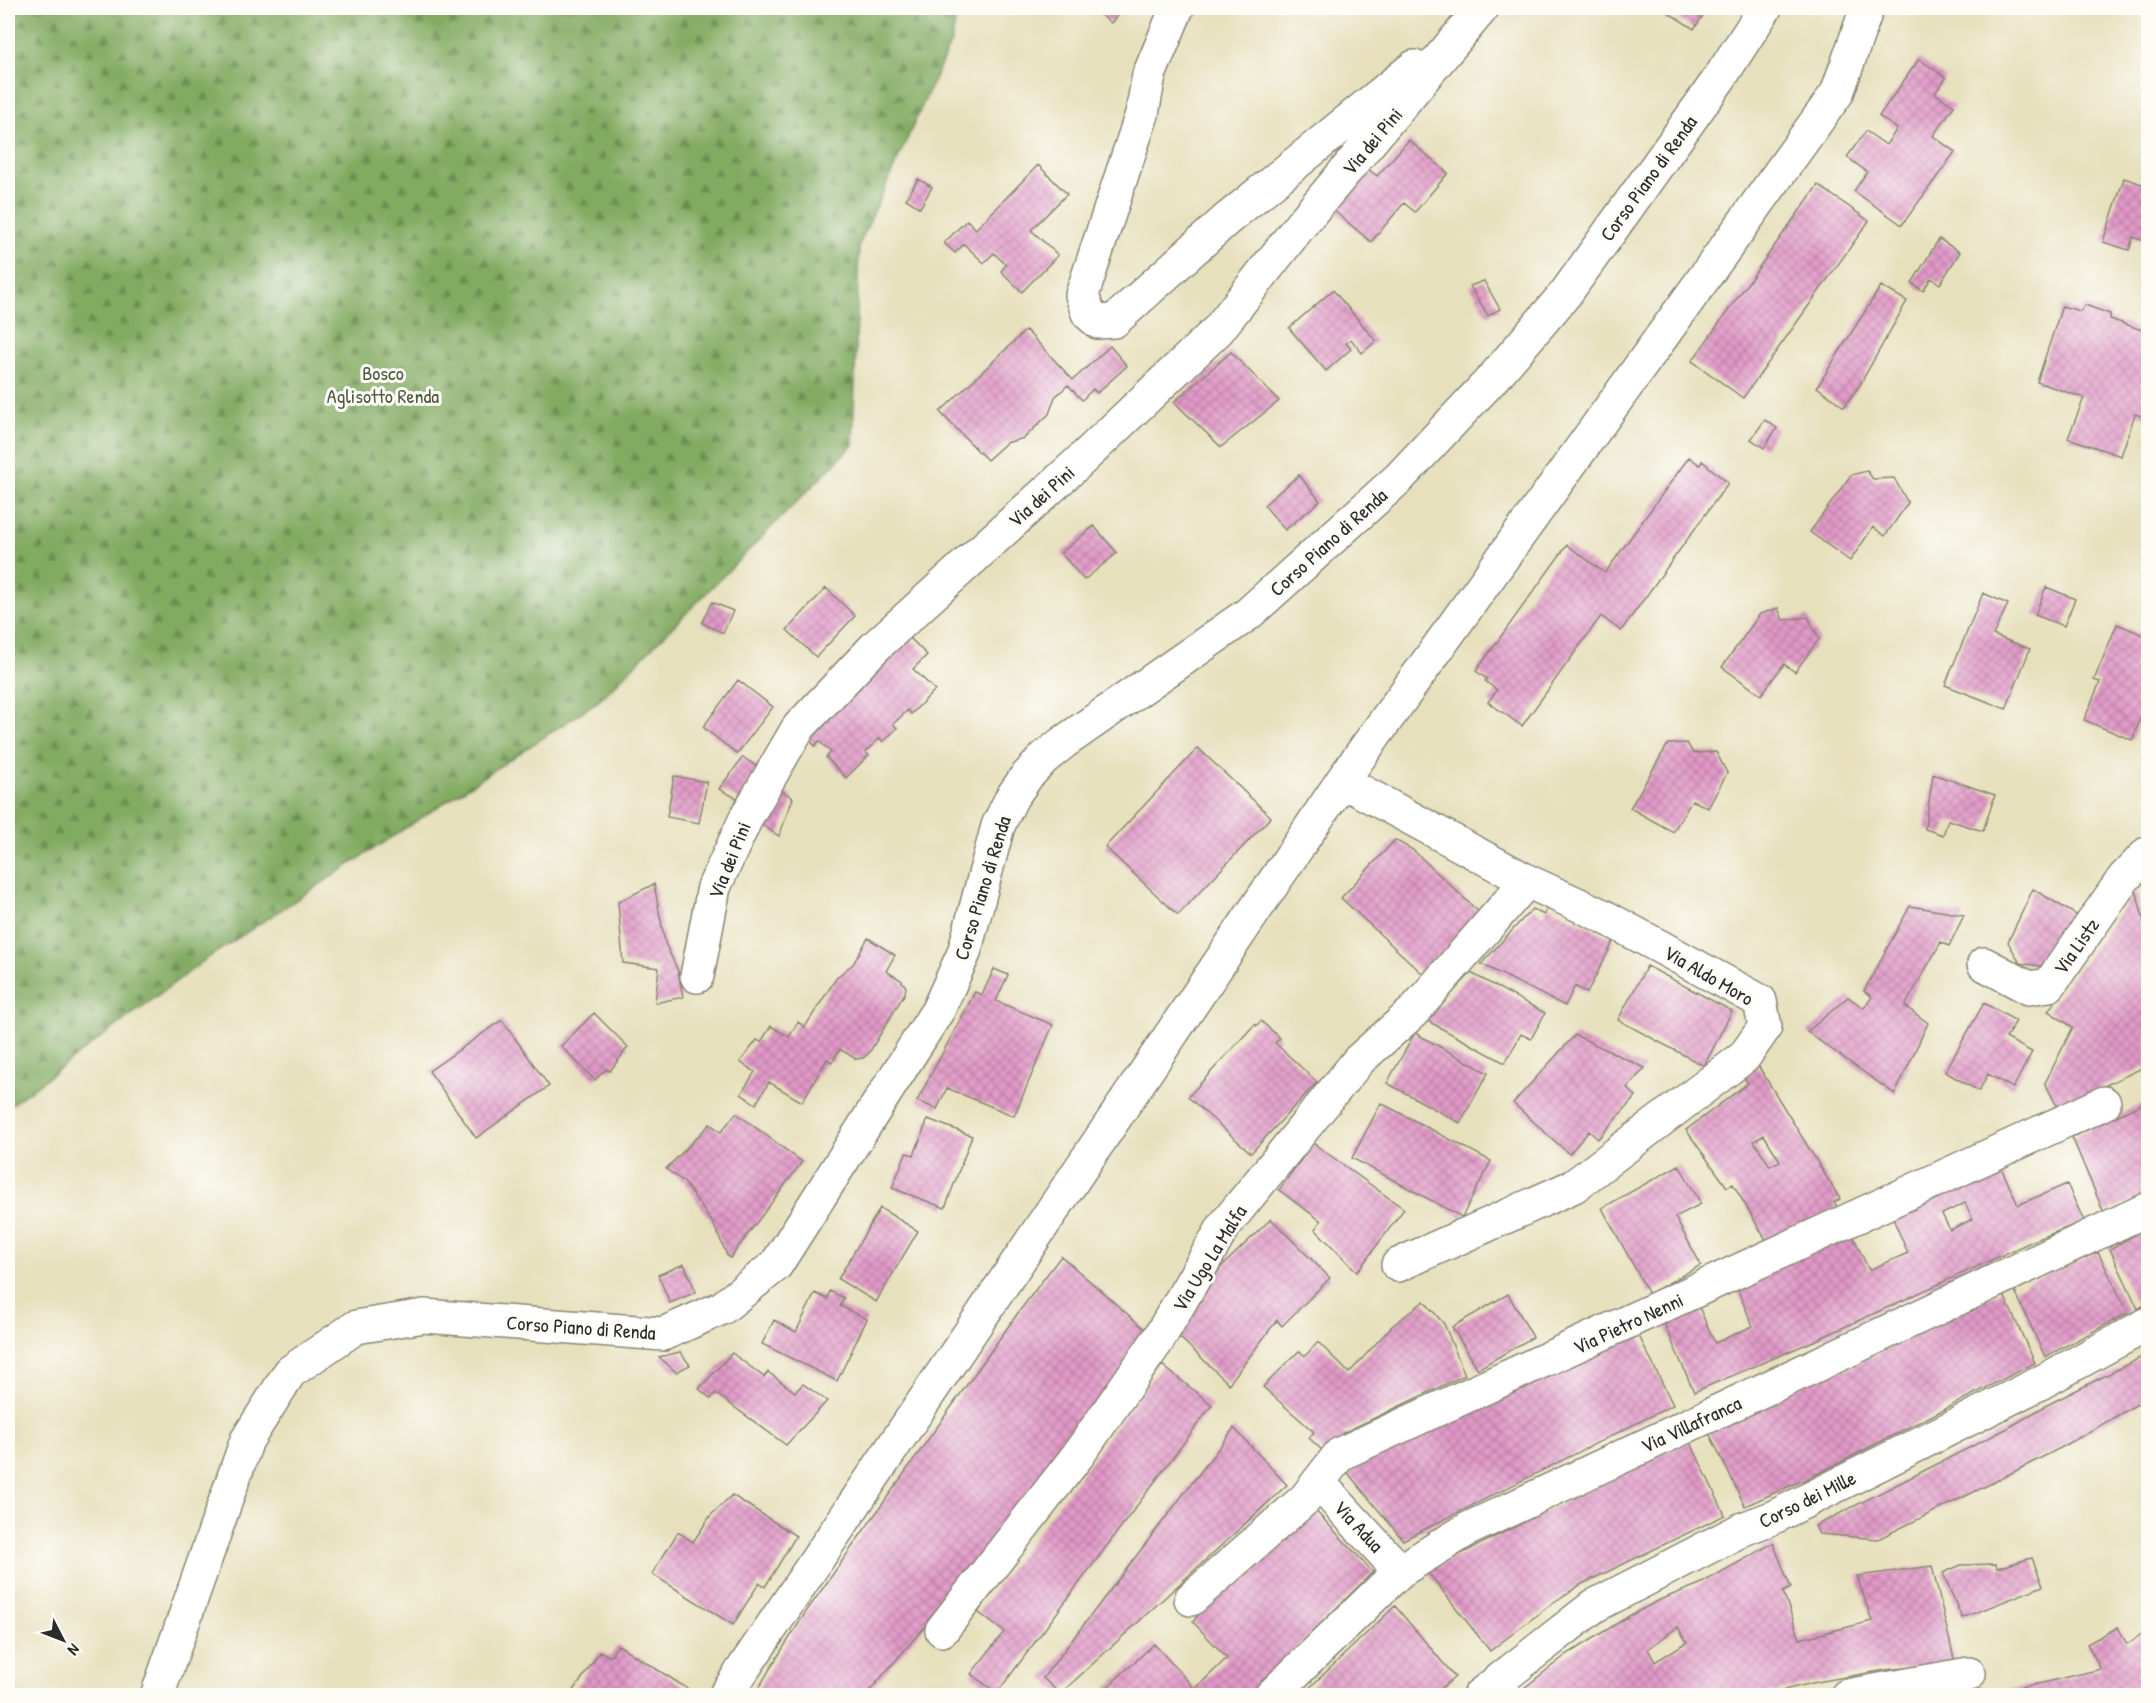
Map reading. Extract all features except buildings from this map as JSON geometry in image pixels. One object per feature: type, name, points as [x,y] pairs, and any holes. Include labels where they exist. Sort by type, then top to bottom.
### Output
[{"type":"street","name":"Via dei Pini","points":[[1177,8],[1149,75],[1142,114],[1082,295],[1088,313],[1098,322],[1114,321],[1226,220],[1413,68],[1450,48]]},
{"type":"street","name":"Via dei Pini","points":[[696,976],[714,886],[747,816],[798,728],[876,646],[1079,462],[1218,330],[1302,223],[1482,8]]},
{"type":"street","name":"Corso Piano di Renda","points":[[157,1695],[247,1440],[290,1372],[356,1327],[424,1316],[663,1334],[722,1308],[776,1265],[938,1010],[964,953],[998,826],[1012,797],[1027,776],[1064,742],[1248,614],[1400,478],[1496,376],[1566,292],[1719,79],[1765,8]]},
{"type":"street","points":[[725,1695],[1342,781],[1837,93],[1867,8]]},
{"type":"street","name":"Via Aldo Moro","points":[[1342,781],[1527,881],[1603,916],[1760,1001],[1765,1027],[1744,1057],[1574,1186],[1398,1265]]},
{"type":"street","name":"Via Listz","points":[[1984,964],[2030,988],[2049,985],[2124,878],[2148,853]]},
{"type":"street","name":"Via Ugo La Malfa","points":[[942,1630],[1085,1446],[1158,1340],[1224,1226],[1359,1060],[1413,1012],[1527,881]]},
{"type":"street","name":"Via Pietro Nenni","points":[[1191,1599],[1305,1499],[1340,1455],[2104,1103]]},
{"type":"street","name":"Via Villafranca","points":[[1271,1695],[1400,1571],[1468,1529],[2148,1209]]},
{"type":"street","name":"Corso dei Mille","points":[[1479,1695],[1594,1606],[1743,1529],[1772,1518],[2040,1383],[2148,1324]]},
{"type":"street","name":"Via Adua","points":[[1318,1482],[1400,1571]]},
{"type":"street","points":[[1847,1695],[1969,1674]]},
{"type":"green space","name":"Bosco Aglisotto Renda","points":[[8,8],[958,8],[951,42],[859,245],[853,445],[599,701],[209,957],[8,1107]]}]
